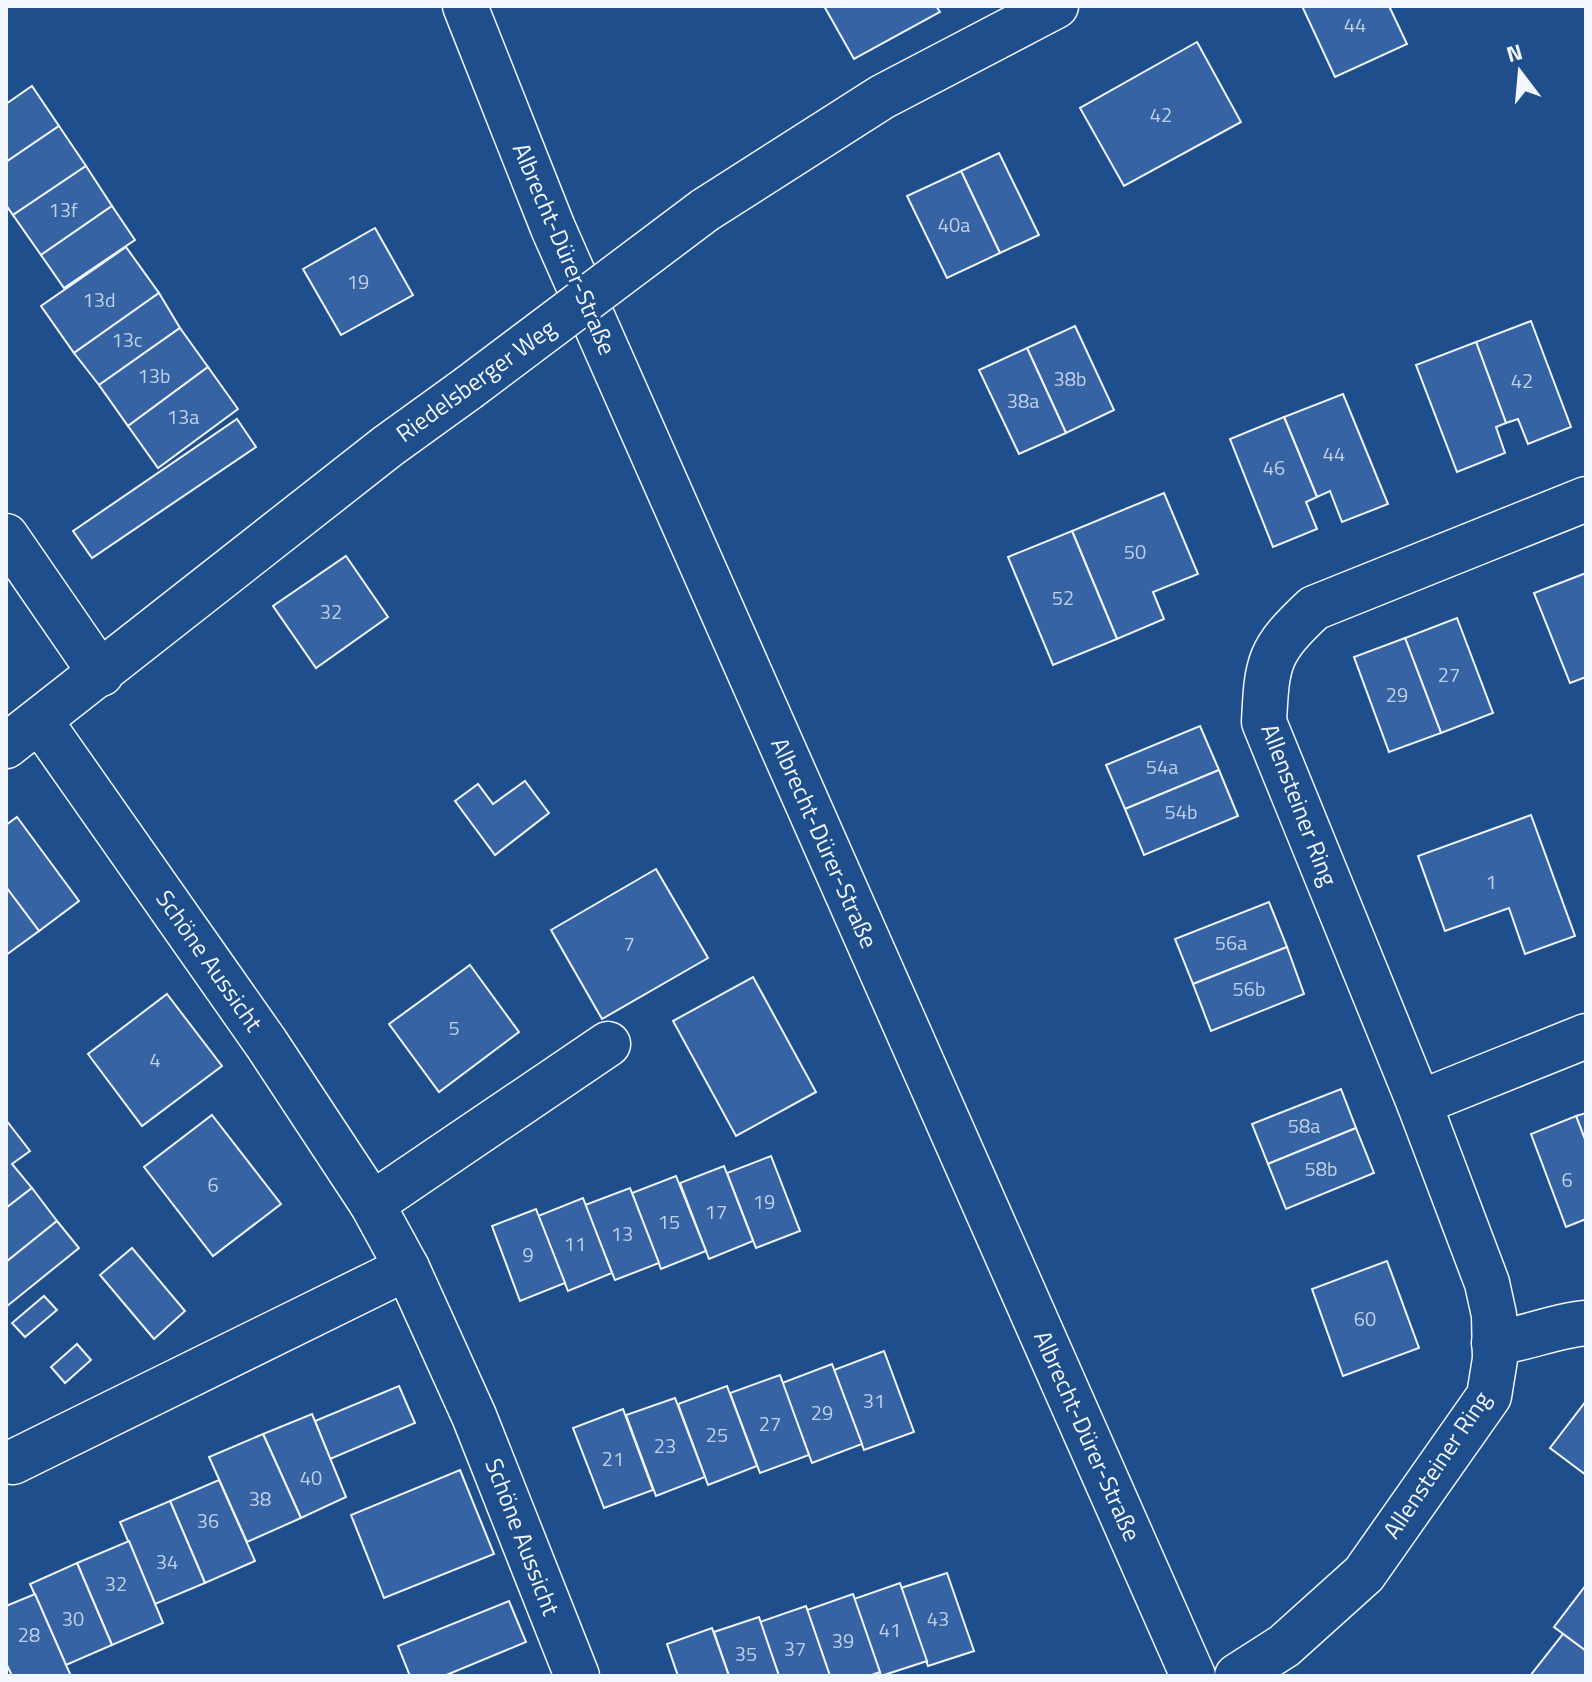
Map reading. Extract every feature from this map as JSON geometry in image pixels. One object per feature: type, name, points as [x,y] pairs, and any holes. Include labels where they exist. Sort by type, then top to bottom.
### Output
[{"type":"street","name":"Albrecht-Dürer-Straße","points":[[465,6],[553,228],[1193,1676]]},
{"type":"street","name":"Riedelsberger Weg","points":[[23,734],[388,446],[705,210],[882,97],[1056,6]]},
{"type":"street","name":"Allensteiner Ring","points":[[1237,1676],[1284,1646],[1364,1574],[1489,1396],[1495,1359],[1494,1315],[1487,1283],[1419,1103],[1264,722],[1266,672],[1282,638],[1314,608],[1586,499]]},
{"type":"street","points":[[6,536],[101,674]]},
{"type":"street","name":"Schöne Aussicht","points":[[23,734],[266,1043],[372,1204],[407,1268],[474,1416],[577,1676]]},
{"type":"street","points":[[1419,1103],[1586,1036]]},
{"type":"street","points":[[372,1204],[608,1044]]},
{"type":"street","points":[[13,1462],[407,1268]]},
{"type":"street","points":[[1494,1343],[1586,1323]]},
{"type":"building","points":[[824,6],[936,6],[940,12],[854,59]]},
{"type":"building","points":[[1302,6],[1389,6],[1407,44],[1335,77]]},
{"type":"building","points":[[1197,42],[1241,122],[1124,186],[1080,108]]},
{"type":"building","points":[[32,86],[59,126],[6,162],[6,104]]},
{"type":"building","points":[[59,126],[86,166],[13,215],[6,205],[6,162]]},
{"type":"building","points":[[999,153],[1039,235],[1000,253],[961,171]]},
{"type":"building","points":[[86,166],[112,206],[41,255],[13,215]]},
{"type":"building","points":[[961,171],[1000,253],[947,278],[907,196]]},
{"type":"building","points":[[112,206],[135,240],[64,288],[41,255]]},
{"type":"building","points":[[375,228],[413,295],[341,335],[303,269]]},
{"type":"building","points":[[126,247],[159,293],[74,353],[41,306]]},
{"type":"building","points":[[159,293],[180,328],[99,385],[74,353]]},
{"type":"building","points":[[1531,321],[1571,427],[1528,444],[1518,419],[1506,423],[1476,342]]},
{"type":"building","points":[[1075,326],[1114,410],[1066,433],[1027,348]]},
{"type":"building","points":[[180,328],[208,367],[128,426],[99,385]]},
{"type":"building","points":[[1476,342],[1506,423],[1496,427],[1505,453],[1457,472],[1416,365]]},
{"type":"building","points":[[1027,348],[1066,433],[1019,454],[979,370]]},
{"type":"building","points":[[208,367],[238,409],[158,468],[128,426]]},
{"type":"building","points":[[1343,394],[1388,504],[1342,522],[1330,491],[1317,497],[1284,417]]},
{"type":"building","points":[[1284,417],[1317,497],[1306,502],[1317,529],[1273,547],[1230,439]]},
{"type":"building","points":[[237,419],[256,447],[92,558],[73,531]]},
{"type":"building","points":[[1164,493],[1198,574],[1153,592],[1164,619],[1117,639],[1072,531]]},
{"type":"building","points":[[1072,531],[1117,639],[1053,665],[1008,557]]},
{"type":"building","points":[[346,556],[388,617],[316,668],[273,606]]},
{"type":"building","points":[[1586,573],[1586,677],[1570,683],[1534,593]]},
{"type":"building","points":[[1457,618],[1493,713],[1441,733],[1405,638]]},
{"type":"building","points":[[1405,638],[1441,733],[1389,752],[1354,657]]},
{"type":"building","points":[[1200,726],[1219,770],[1125,809],[1106,765]]},
{"type":"building","points":[[1219,770],[1238,816],[1144,855],[1125,809]]},
{"type":"building","points":[[525,781],[549,813],[495,855],[455,801],[478,784],[493,804]]},
{"type":"building","points":[[1531,815],[1575,936],[1525,954],[1509,908],[1445,931],[1418,856]]},
{"type":"building","points":[[17,817],[79,901],[39,931],[6,887],[6,825]]},
{"type":"building","points":[[656,869],[708,958],[602,1019],[551,930]]},
{"type":"building","points":[[6,887],[39,931],[6,955]]},
{"type":"building","points":[[1269,902],[1287,947],[1193,984],[1175,939]]},
{"type":"building","points":[[1287,947],[1304,994],[1211,1031],[1193,984]]},
{"type":"building","points":[[470,965],[519,1032],[439,1092],[389,1024]]},
{"type":"building","points":[[753,977],[816,1092],[736,1136],[673,1021]]},
{"type":"building","points":[[167,994],[222,1066],[142,1126],[88,1054]]},
{"type":"building","points":[[1341,1089],[1356,1128],[1268,1164],[1252,1124]]},
{"type":"building","points":[[1586,1113],[1586,1142],[1576,1116]]},
{"type":"building","points":[[212,1115],[281,1204],[213,1256],[144,1167]]},
{"type":"building","points":[[1576,1116],[1586,1142],[1586,1219],[1566,1227],[1531,1134]]},
{"type":"building","points":[[6,1120],[30,1151],[12,1164],[32,1188],[6,1208]]},
{"type":"building","points":[[1356,1128],[1374,1173],[1286,1209],[1268,1164]]},
{"type":"building","points":[[771,1156],[800,1231],[756,1248],[727,1173]]},
{"type":"building","points":[[724,1166],[753,1241],[709,1259],[680,1183]]},
{"type":"building","points":[[676,1176],[706,1251],[661,1269],[632,1193]]},
{"type":"building","points":[[32,1188],[57,1221],[6,1262],[6,1208]]},
{"type":"building","points":[[630,1188],[659,1263],[615,1280],[585,1205]]},
{"type":"building","points":[[583,1198],[612,1273],[568,1291],[538,1216]]},
{"type":"building","points":[[536,1209],[565,1283],[520,1301],[492,1226]]},
{"type":"building","points":[[57,1221],[79,1248],[6,1307],[6,1262]]},
{"type":"building","points":[[132,1248],[185,1311],[154,1339],[100,1275]]},
{"type":"building","points":[[1387,1261],[1419,1348],[1343,1376],[1312,1289]]},
{"type":"building","points":[[44,1296],[57,1310],[25,1337],[12,1323]]},
{"type":"building","points":[[77,1344],[91,1360],[65,1383],[51,1367]]},
{"type":"building","points":[[884,1351],[914,1432],[864,1450],[834,1370]]},
{"type":"building","points":[[832,1364],[862,1444],[812,1463],[782,1383]]},
{"type":"building","points":[[780,1375],[809,1455],[760,1473],[730,1393]]},
{"type":"building","points":[[399,1386],[415,1423],[330,1459],[315,1421]]},
{"type":"building","points":[[727,1386],[757,1466],[708,1485],[678,1404]]},
{"type":"building","points":[[675,1398],[705,1477],[656,1496],[626,1415]]},
{"type":"building","points":[[1586,1401],[1586,1475],[1550,1448]]},
{"type":"building","points":[[623,1409],[653,1490],[604,1508],[573,1428]]},
{"type":"building","points":[[312,1414],[346,1497],[301,1518],[263,1434]]},
{"type":"building","points":[[263,1434],[301,1518],[247,1542],[209,1457]]},
{"type":"building","points":[[460,1470],[494,1554],[384,1598],[351,1515]]},
{"type":"building","points":[[219,1480],[255,1561],[205,1583],[170,1501]]},
{"type":"building","points":[[170,1501],[205,1583],[155,1604],[120,1522]]},
{"type":"building","points":[[129,1541],[163,1623],[112,1645],[77,1563]]},
{"type":"building","points":[[77,1563],[112,1645],[66,1665],[30,1584]]},
{"type":"building","points":[[947,1573],[974,1651],[928,1666],[901,1588]]},
{"type":"building","points":[[900,1583],[927,1661],[881,1676],[854,1599]]},
{"type":"building","points":[[1586,1585],[1586,1651],[1554,1627]]},
{"type":"building","points":[[35,1594],[71,1676],[12,1676],[6,1663],[6,1606]]},
{"type":"building","points":[[853,1594],[880,1672],[869,1676],[830,1676],[807,1610]]},
{"type":"building","points":[[509,1601],[526,1642],[444,1676],[410,1676],[398,1646]]},
{"type":"building","points":[[806,1606],[830,1676],[779,1676],[760,1622]]},
{"type":"building","points":[[759,1617],[779,1676],[729,1676],[714,1632]]},
{"type":"building","points":[[712,1628],[729,1676],[678,1676],[667,1644]]},
{"type":"building","points":[[1563,1634],[1586,1651],[1586,1676],[1530,1676]]}]
